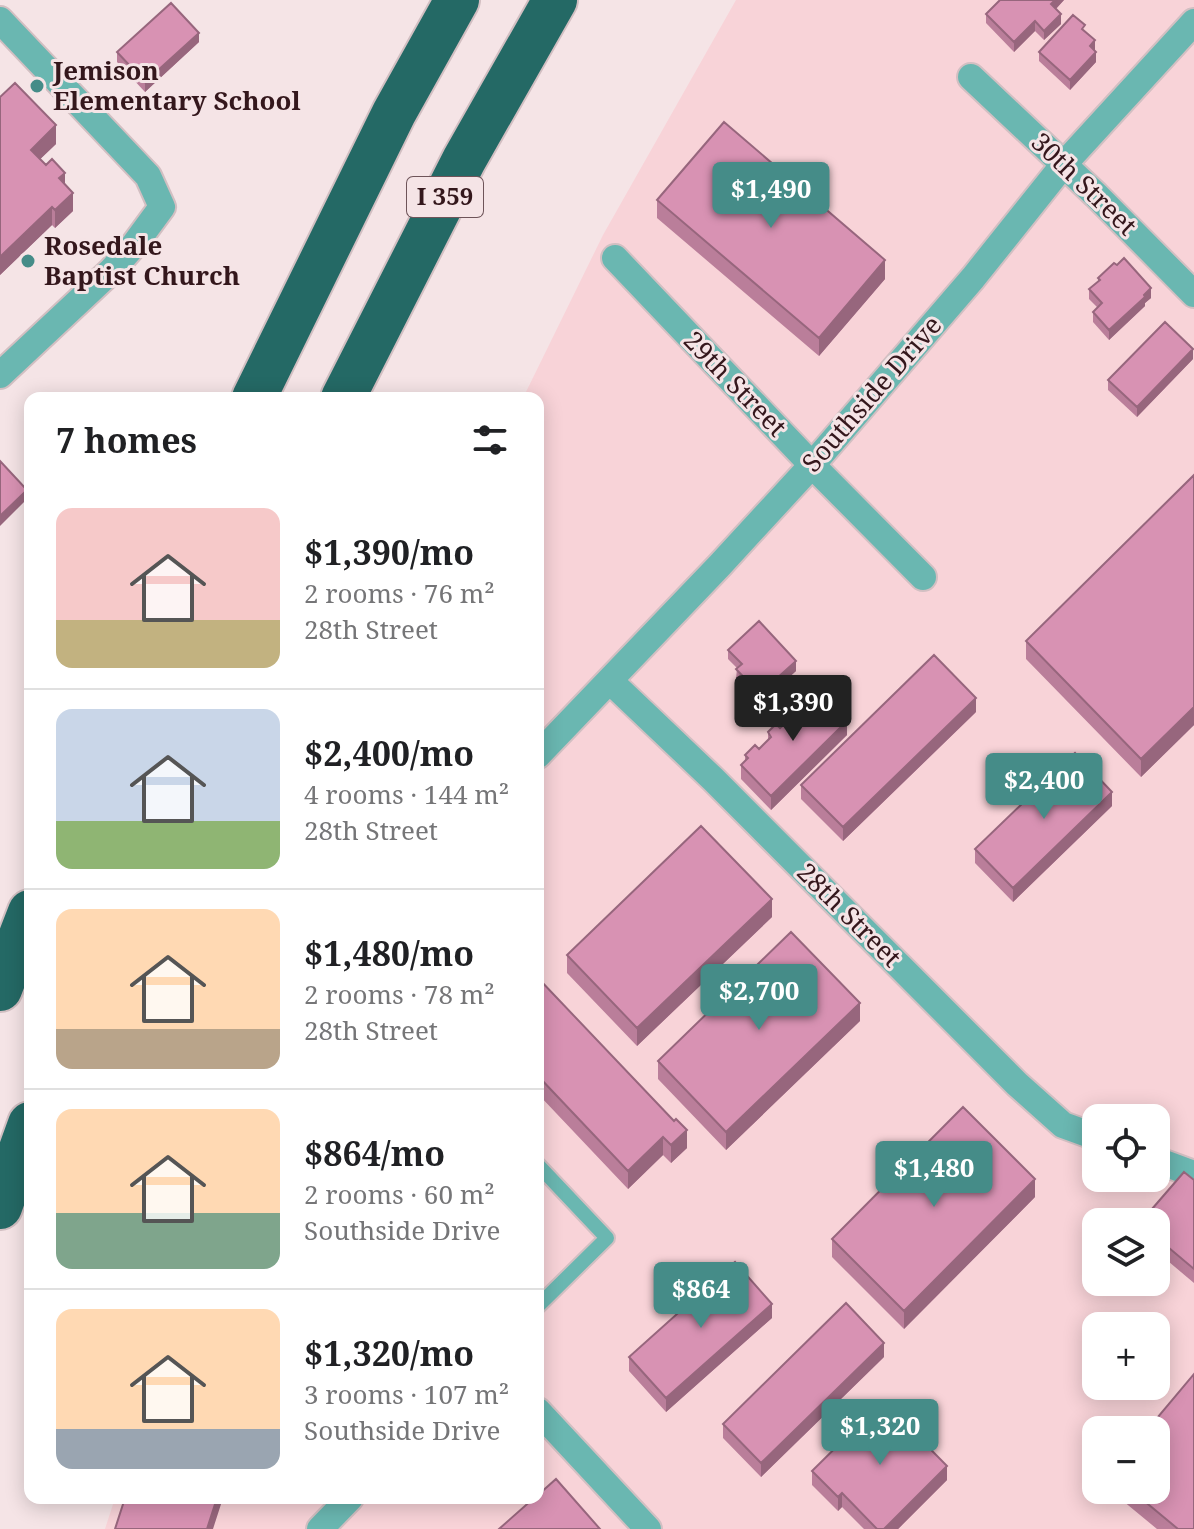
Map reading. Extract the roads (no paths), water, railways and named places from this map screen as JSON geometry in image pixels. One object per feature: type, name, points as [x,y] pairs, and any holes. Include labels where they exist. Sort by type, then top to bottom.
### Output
[{"type":"highway","points":[[257,392],[394,113],[457,0]]},
{"type":"highway","name":"I 359","points":[[346,392],[464,160],[555,0]]},
{"type":"highway","points":[[0,989],[24,927]]},
{"type":"highway","points":[[0,1207],[24,1141]]},
{"type":"street","points":[[0,20],[148,176],[162,207],[111,271],[0,375]]},
{"type":"street","name":"Southside Drive","points":[[544,749],[812,465],[973,278],[1064,164],[1194,22]]},
{"type":"street","name":"30th Street","points":[[971,77],[1156,253],[1194,294]]},
{"type":"street","name":"29th Street","points":[[615,258],[923,577]]},
{"type":"street","name":"28th Street","points":[[610,681],[713,779],[1017,1084],[1063,1125],[1082,1132]]},
{"type":"street","points":[[1170,1165],[1194,1174]]},
{"type":"street","points":[[544,1417],[648,1529]]},
{"type":"street","points":[[320,1529],[344,1504]]},
{"type":"lane","points":[[544,1171],[607,1238],[544,1300]]},
{"type":"place","name":"Jemison Elementary School","points":[[37,86]]},
{"type":"place","name":"Rosedale Baptist Church","points":[[28,261]]}]
